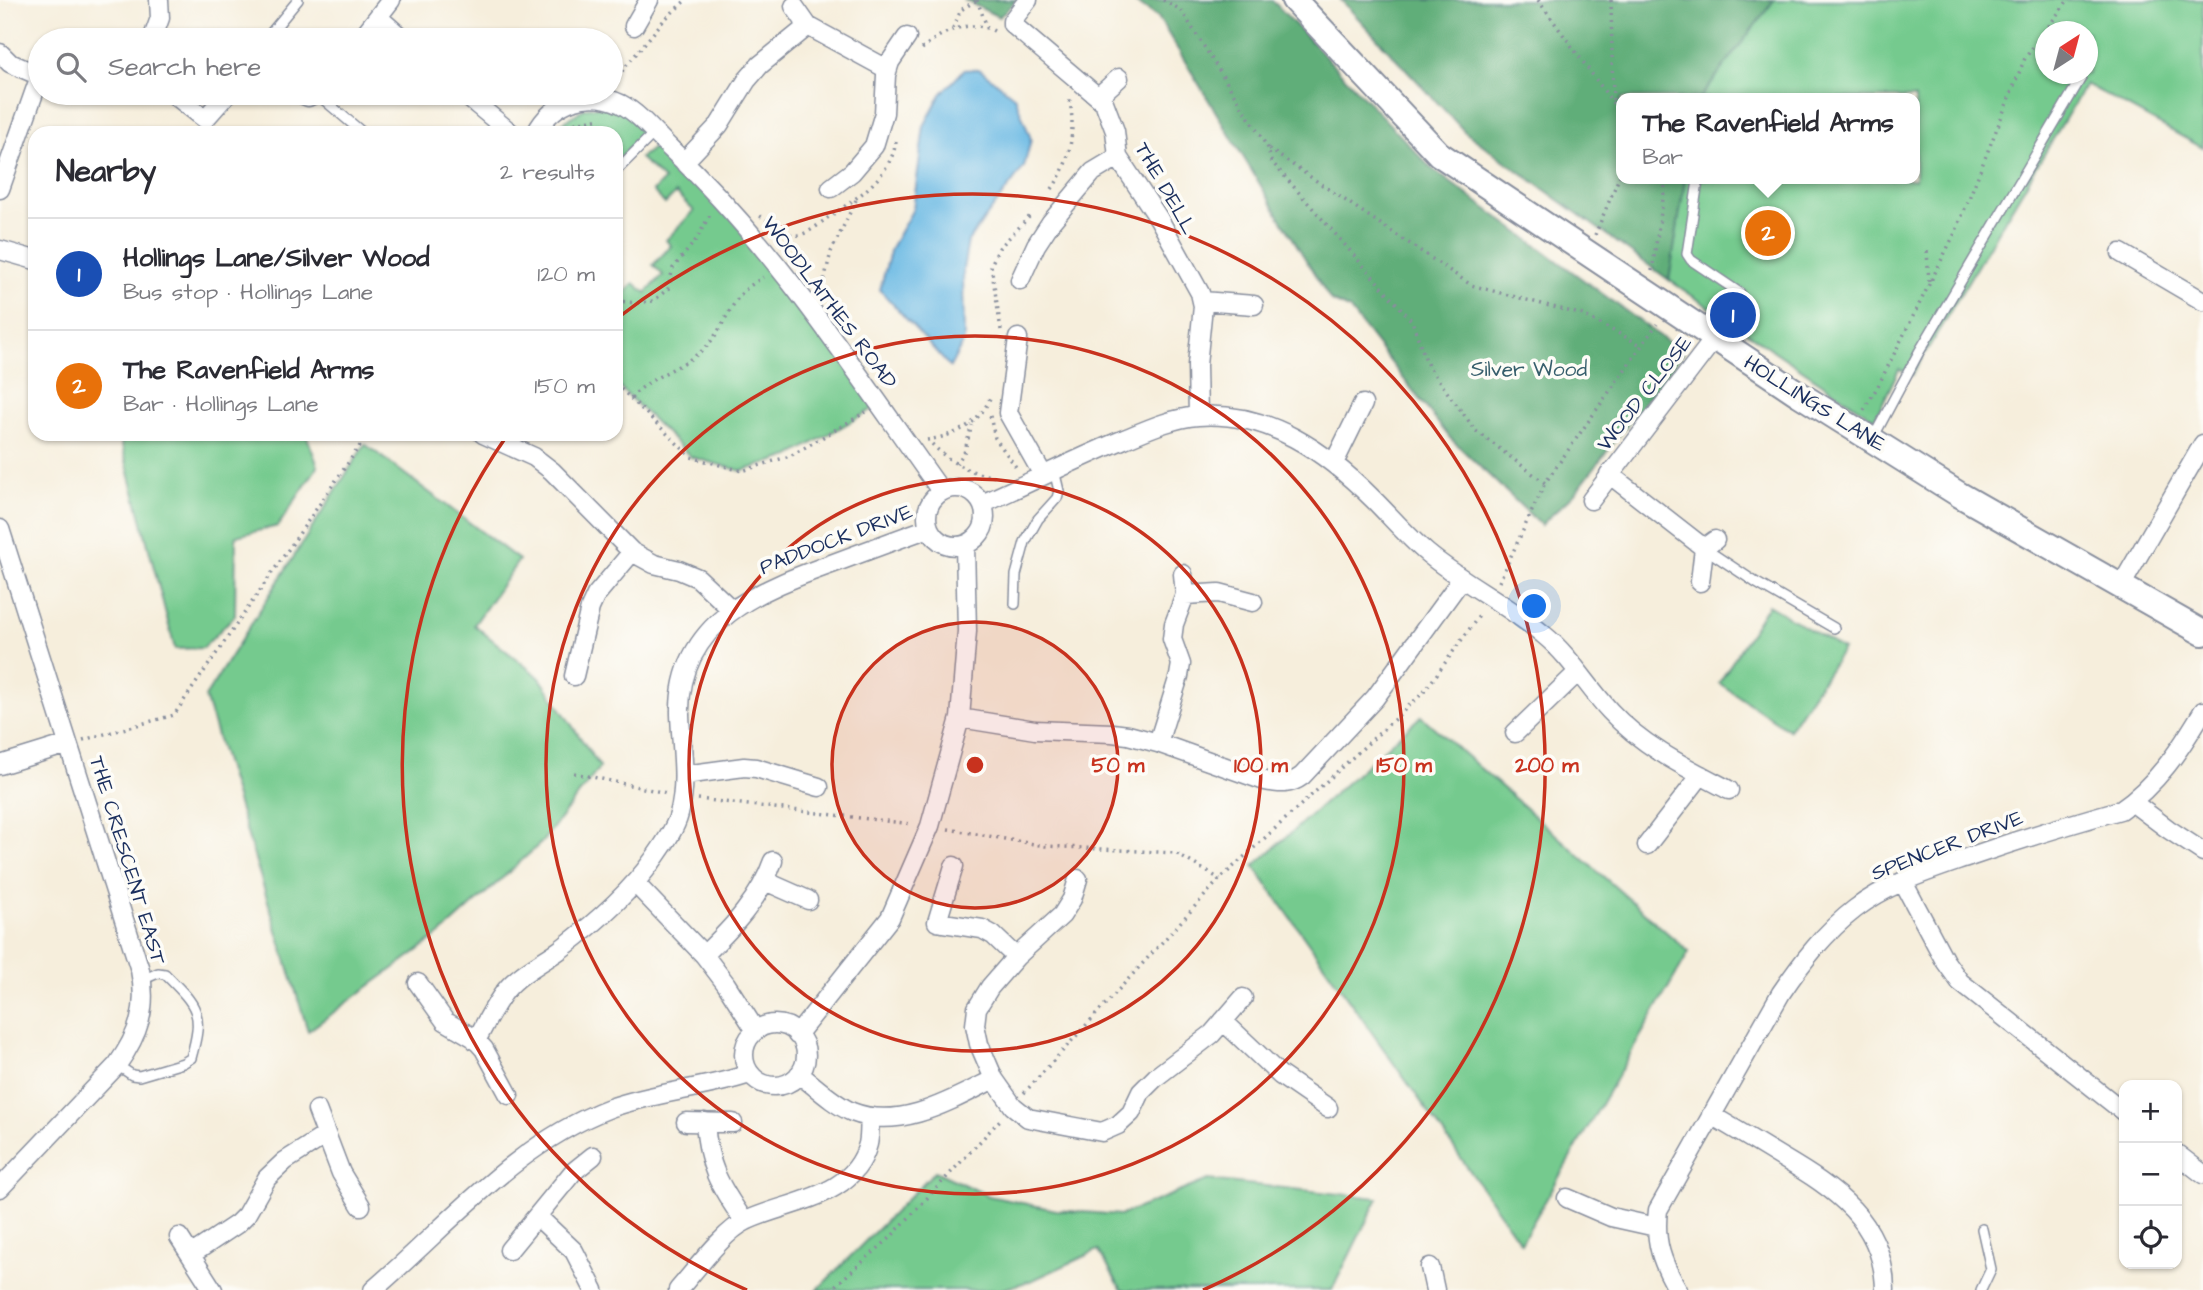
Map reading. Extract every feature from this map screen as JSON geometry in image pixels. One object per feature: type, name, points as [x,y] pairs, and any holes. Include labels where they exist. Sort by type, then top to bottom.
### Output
[{"type":"street","points":[[156,28],[160,18],[159,0]]},
{"type":"street","points":[[370,28],[391,0]]},
{"type":"street","points":[[634,26],[649,0]]},
{"type":"street","name":"THE DELL","points":[[1028,0],[1012,24],[1104,102],[1115,131],[1118,158],[1158,219],[1202,301]]},
{"type":"street","name":"HOLLINGS LANE","points":[[1294,0],[1439,154],[1714,339],[1862,433],[1961,495],[2203,633]]},
{"type":"street","points":[[794,6],[808,26],[887,69]]},
{"type":"street","points":[[379,18],[390,28]]},
{"type":"street","points":[[684,162],[719,125],[747,80],[760,65],[808,26]]},
{"type":"street","points":[[831,188],[852,172],[874,146],[884,113],[887,69],[907,37]]},
{"type":"street","points":[[0,53],[10,63],[28,71]]},
{"type":"street","points":[[1098,97],[1119,78]]},
{"type":"street","points":[[0,189],[30,105]]},
{"type":"street","points":[[182,105],[200,126],[218,105]]},
{"type":"street","points":[[477,105],[503,126]]},
{"type":"street","name":"WOODLAITHES ROAD","points":[[539,126],[542,120],[563,105]]},
{"type":"street","name":"WOODLAITHES ROAD","points":[[622,105],[715,193],[779,266],[942,491]]},
{"type":"street","points":[[1020,280],[1036,245],[1051,222],[1093,172],[1118,158]]},
{"type":"street","points":[[0,250],[28,258]]},
{"type":"street","points":[[2121,253],[2203,301]]},
{"type":"street","points":[[1198,416],[1197,365],[1202,301],[1254,304]]},
{"type":"street","points":[[1010,337],[1009,414],[1048,473]]},
{"type":"street","name":"WOOD CLOSE","points":[[1591,499],[1714,339]]},
{"type":"street","points":[[1334,463],[1363,404]]},
{"type":"street","points":[[982,504],[1140,433],[1173,421],[1198,416],[1258,422],[1286,433],[1320,452],[1426,552],[1461,580],[1544,634],[1626,727],[1651,746],[1728,790]]},
{"type":"street","points":[[498,441],[534,457],[552,471],[614,537],[632,552],[654,564],[698,578],[732,610]]},
{"type":"street","points":[[2120,586],[2203,444]]},
{"type":"street","name":"WOOD CLOSE","points":[[1609,474],[1710,544]]},
{"type":"street","points":[[954,487],[965,489],[974,494],[982,504],[985,512],[984,526],[973,541],[954,546],[943,543],[932,534],[927,516],[928,507],[942,491],[954,487]]},
{"type":"street","name":"PADDOCK DRIVE","points":[[476,1041],[507,989],[596,921],[635,883],[675,824],[684,775],[681,687],[700,644],[732,610],[779,583],[929,528]]},
{"type":"street","name":"THE CRESCENT EAST","points":[[0,529],[145,994],[140,1019],[130,1046],[117,1065],[0,1188]]},
{"type":"street","points":[[1700,582],[1710,544]]},
{"type":"street","points":[[797,1035],[890,918],[930,826],[960,719],[967,631],[965,545]]},
{"type":"street","points":[[574,676],[590,608],[596,595],[632,552]]},
{"type":"street","points":[[1158,743],[1180,676],[1181,664],[1172,639],[1185,595],[1183,574]]},
{"type":"street","points":[[960,719],[1035,730],[1112,733],[1158,743],[1265,781],[1280,784],[1293,782],[1302,776],[1375,698],[1461,580]]},
{"type":"street","points":[[1185,595],[1219,593],[1253,602]]},
{"type":"street","points":[[1515,733],[1577,673]]},
{"type":"street","name":"SPENCER DRIVE","points":[[1678,1290],[1662,1263],[1656,1227],[1658,1210],[1781,993],[1803,960],[1825,935],[1856,908],[1903,882],[1993,849],[2120,810],[2132,802],[2166,767],[2203,711]]},
{"type":"street","points":[[0,765],[68,744]]},
{"type":"street","points":[[684,775],[744,767],[756,768],[819,787]]},
{"type":"street","points":[[1647,845],[1700,775]]},
{"type":"street","points":[[2132,802],[2203,852]]},
{"type":"street","points":[[704,956],[746,910],[765,881],[773,861]]},
{"type":"street","points":[[954,866],[937,922],[982,929],[993,935],[1016,957]]},
{"type":"street","points":[[1078,880],[1072,899],[1062,915],[1016,957],[977,1008],[975,1025],[979,1044],[994,1079],[1013,1106],[1028,1118],[1102,1132],[1118,1125],[1131,1113],[1149,1084],[1212,1034],[1243,999]]},
{"type":"street","points":[[765,881],[808,900]]},
{"type":"street","points":[[1903,882],[1945,961],[1960,982],[2119,1108]]},
{"type":"street","points":[[635,883],[704,956],[756,1031]]},
{"type":"street","points":[[418,982],[445,1021],[484,1049],[509,1095]]},
{"type":"street","points":[[1223,1021],[1280,1075],[1328,1108]]},
{"type":"street","points":[[770,1025],[781,1025],[797,1035],[806,1054],[804,1065],[791,1081],[782,1086],[771,1086],[760,1083],[750,1074],[745,1065],[744,1054],[746,1044],[756,1031],[770,1025]]},
{"type":"street","points":[[380,1288],[481,1190],[546,1141],[609,1109],[655,1096],[719,1084],[750,1074]]},
{"type":"street","points":[[799,1074],[849,1111],[870,1117],[890,1118],[939,1107],[994,1079]]},
{"type":"street","points":[[317,1110],[341,1173],[361,1206]]},
{"type":"street","points":[[1711,1115],[1820,1181],[1846,1201],[1875,1239],[1885,1277],[1885,1290]]},
{"type":"street","points":[[678,1290],[731,1231],[744,1221],[814,1198],[848,1177],[863,1156],[868,1143],[870,1117]]},
{"type":"street","points":[[686,1122],[733,1123]]},
{"type":"street","points":[[705,1122],[713,1171],[744,1221]]},
{"type":"street","points":[[192,1254],[246,1215],[267,1178],[285,1161],[326,1135]]},
{"type":"street","points":[[509,1250],[573,1172],[593,1156]]},
{"type":"street","points":[[2182,1158],[2203,1174]]},
{"type":"street","points":[[1567,1198],[1611,1217],[1656,1227]]},
{"type":"street","points":[[537,1216],[574,1251],[594,1290]]},
{"type":"street","points":[[179,1237],[213,1290]]},
{"type":"street","points":[[1430,1267],[1435,1290]]},
{"type":"lane","points":[[275,28],[298,0]]},
{"type":"lane","points":[[1862,433],[1925,341],[2077,84]]},
{"type":"lane","points":[[330,105],[355,126]]},
{"type":"lane","points":[[623,164],[654,134]]},
{"type":"lane","points":[[1699,184],[1687,254],[1691,260],[1740,293],[1741,298],[1714,339]]},
{"type":"lane","points":[[1015,604],[1016,575],[1025,541],[1038,519],[1057,498],[1059,491],[1048,473]]},
{"type":"lane","points":[[1710,544],[1755,582],[1834,628]]},
{"type":"lane","points":[[117,1065],[132,1075],[139,1076],[183,1063],[191,1058],[199,1018],[196,1009],[166,974],[159,973],[142,980]]},
{"type":"lane","points":[[1981,1290],[1991,1269],[1982,1229]]},
{"type":"path","points":[[623,71],[664,20],[686,0]]},
{"type":"path","points":[[920,51],[953,28],[961,10],[977,0],[987,27]]},
{"type":"path","points":[[1163,0],[1181,10],[1268,148],[1271,161],[1412,321],[1428,366],[1476,431],[1545,483]]},
{"type":"path","points":[[1538,0],[1616,108]]},
{"type":"path","points":[[1611,0],[1613,104]]},
{"type":"path","points":[[1862,433],[1878,386],[1956,231],[2025,58],[2068,0]]},
{"type":"path","points":[[953,28],[987,27],[997,32]]},
{"type":"path","points":[[1047,197],[1066,165],[1070,150],[1070,99],[1065,88]]},
{"type":"path","points":[[571,126],[593,118],[610,117]]},
{"type":"path","points":[[746,228],[760,215],[791,235],[806,233],[857,198],[880,177],[891,158],[897,135]]},
{"type":"path","points":[[1268,148],[1471,285],[1583,315],[1642,345]]},
{"type":"path","points":[[1588,253],[1616,184]]},
{"type":"path","points":[[830,1290],[889,1239],[1220,879],[1424,692],[1491,599],[1545,483],[1642,345],[1659,301],[1666,184]]},
{"type":"path","points":[[623,302],[653,301],[667,289],[673,268],[696,240],[709,218],[715,193]]},
{"type":"path","points":[[815,315],[831,252],[857,198]]},
{"type":"path","points":[[1010,337],[992,281],[991,265],[999,247],[1039,207]]},
{"type":"path","points":[[1927,251],[1929,284]]},
{"type":"path","points":[[631,398],[652,379],[682,365],[705,348],[743,291],[779,266]]},
{"type":"path","points":[[956,464],[964,453],[973,422],[988,404],[994,390]]},
{"type":"path","points":[[623,391],[691,457],[742,471],[790,456],[880,405]]},
{"type":"path","points":[[902,436],[928,440],[943,437],[973,422]]},
{"type":"path","points":[[928,440],[956,464],[998,477]]},
{"type":"path","points":[[68,744],[174,715],[363,441]]},
{"type":"path","points":[[1011,472],[1017,470]]},
{"type":"path","points":[[574,773],[682,797],[930,826],[1045,846],[1175,853],[1220,879]]},
{"type":"green space","points":[[964,0],[1017,0],[999,17]]},
{"type":"green space","name":"Silver Wood","points":[[1132,0],[1272,0],[1431,168],[1683,353],[1574,494],[1541,525],[1450,438],[1349,309],[1331,301],[1158,17]]},
{"type":"green space","points":[[1341,0],[1774,0],[1704,93],[1616,93],[1616,184],[1684,184],[1669,280],[1465,132]]},
{"type":"green space","points":[[1774,0],[2203,0],[2203,148],[2086,84],[1912,375],[1899,369],[1875,419],[1669,280],[1684,184],[1920,184],[1920,93],[1704,93]]},
{"type":"green space","points":[[622,105],[645,130],[623,155],[623,126],[558,126],[585,108]]},
{"type":"green space","points":[[662,141],[720,198],[880,405],[790,456],[742,471],[691,457],[623,391],[623,293],[634,283],[646,293],[663,275],[653,265],[671,246],[666,240],[694,211],[676,193],[665,204],[653,191],[664,180],[640,158]]},
{"type":"green space","points":[[121,441],[309,441],[318,466],[278,526],[236,536],[235,615],[203,648],[175,649]]},
{"type":"green space","points":[[365,444],[519,560],[474,625],[540,678],[600,767],[542,842],[442,933],[308,1031],[205,697]]},
{"type":"green space","points":[[1768,605],[1843,649],[1789,730],[1719,683]]},
{"type":"green space","points":[[1421,716],[1689,952],[1521,1243],[1254,866]]},
{"type":"green space","points":[[935,1171],[989,1196],[1056,1210],[1121,1215],[1208,1180],[1378,1198],[1332,1290],[1122,1290],[1098,1250],[1033,1280],[1000,1290],[817,1290]]},
{"type":"water","points":[[979,69],[1015,97],[1031,139],[1024,167],[968,241],[963,269],[964,341],[950,367],[880,290],[891,248],[913,209],[924,126],[941,94],[964,70]]},
{"type":"place","name":"The Ravenfield Arms","points":[[1768,233]]},
{"type":"place","name":"Hollings Lane/Silver Wood","points":[[1733,315]]}]
